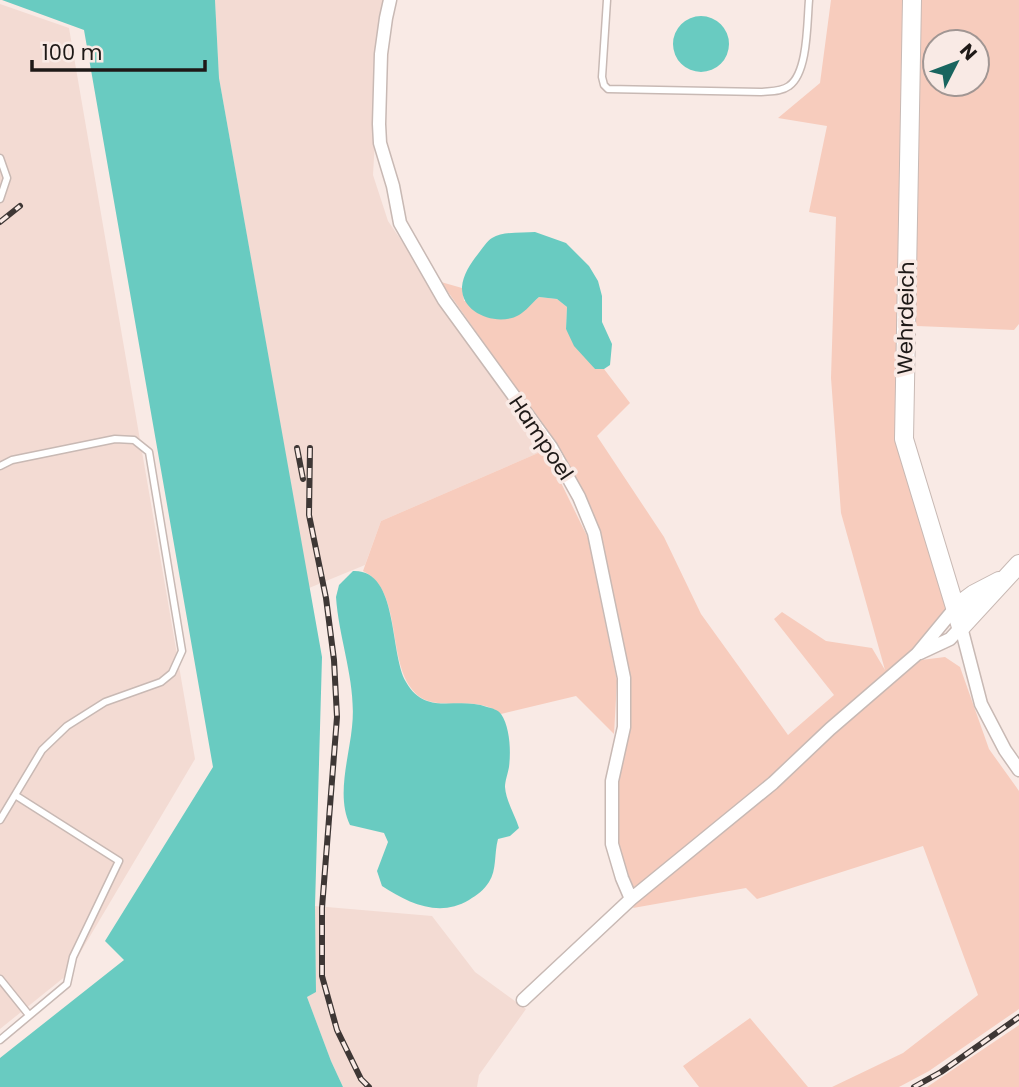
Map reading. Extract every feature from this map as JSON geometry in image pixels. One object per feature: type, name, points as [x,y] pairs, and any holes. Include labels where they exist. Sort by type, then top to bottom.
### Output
[{"type":"street","name":"Hampoel","points":[[390,0],[381,54],[379,124],[380,144],[393,186],[400,223],[444,300],[551,447],[579,497],[594,533],[624,678],[624,727],[612,780],[612,844],[631,899]]},
{"type":"street","name":"Wehrdeich","points":[[912,0],[904,439],[961,627]]},
{"type":"street","points":[[916,654],[950,639],[1019,564]]},
{"type":"street","points":[[523,1000],[631,899],[773,783],[916,654],[955,608],[974,594],[1005,578]]},
{"type":"street","points":[[961,627],[981,704],[1005,750],[1019,770]]},
{"type":"lane","points":[[607,0],[604,85],[608,89],[710,92],[761,92],[782,90],[791,85],[800,73],[809,0]]},
{"type":"lane","points":[[0,158],[6,178],[0,199]]},
{"type":"lane","points":[[0,466],[12,460],[115,439],[134,440],[149,452],[182,651],[172,673],[161,682],[105,702],[67,726],[42,750],[0,820]]},
{"type":"lane","points":[[0,1040],[67,984],[73,957],[118,862],[15,794]]},
{"type":"lane","points":[[0,979],[29,1016]]},
{"type":"shaded area","points":[[215,0],[383,0],[373,175],[388,221],[545,450],[381,521],[365,565],[309,588],[219,78]]},
{"type":"shaded area","points":[[831,0],[907,0],[900,440],[948,610],[909,654],[887,673],[894,683],[921,660],[945,657],[960,667],[989,749],[1019,791],[1019,1009],[929,1071],[899,1087],[832,1087],[903,1053],[978,995],[923,846],[757,899],[746,888],[633,908],[639,899],[625,873],[618,843],[618,780],[629,727],[599,530],[585,494],[556,445],[441,282],[462,288],[464,301],[531,304],[539,297],[557,299],[567,307],[566,329],[595,369],[604,369],[630,403],[597,436],[664,537],[701,614],[788,735],[834,695],[774,619],[782,612],[826,641],[872,648],[885,670],[841,513],[831,378],[836,217],[809,212],[827,126],[778,118],[820,83]]},
{"type":"shaded area","points":[[918,0],[1019,0],[1019,324],[1014,330],[917,326],[912,309]]},
{"type":"shaded area","points":[[0,4],[69,28],[195,759],[67,975],[0,1029]]},
{"type":"shaded area","points":[[545,450],[588,538],[617,681],[614,734],[576,696],[501,714],[478,704],[441,703],[420,697],[411,688],[404,674],[384,593],[375,580],[363,571],[381,521]]},
{"type":"shaded area","points":[[315,906],[432,916],[475,972],[526,1009],[479,1075],[477,1087],[343,1087],[307,997],[316,991]]},
{"type":"shaded area","points":[[750,1018],[808,1087],[699,1087],[683,1066]]},
{"type":"shaded area","points":[[1019,1025],[1019,1087],[927,1087]]},
{"type":"water","points":[[2,0],[215,0],[219,78],[322,657],[315,906],[316,992],[307,997],[343,1087],[0,1087],[0,1058],[124,960],[105,941],[213,767],[84,30]]},
{"type":"water","points":[[696,16],[706,16],[721,24],[727,33],[727,55],[721,64],[706,72],[696,72],[678,60],[673,49],[673,39],[685,21]]},
{"type":"water","points":[[535,232],[566,243],[589,266],[598,281],[602,296],[602,322],[612,344],[610,365],[604,369],[595,369],[574,346],[566,329],[567,307],[557,299],[539,297],[519,315],[491,319],[474,311],[463,296],[465,274],[490,239],[507,233]]},
{"type":"water","points":[[353,571],[368,574],[378,583],[386,597],[401,669],[414,693],[432,702],[475,704],[493,709],[501,714],[506,726],[510,754],[505,787],[519,828],[510,836],[498,839],[492,877],[487,885],[475,896],[458,905],[446,908],[424,906],[402,898],[382,886],[377,871],[388,842],[384,833],[350,825],[346,814],[344,789],[353,711],[336,597],[339,585]]},
{"type":"railway","points":[[0,222],[20,206]]},
{"type":"railway","points":[[297,448],[303,479]]},
{"type":"railway","points":[[310,448],[309,515],[326,598],[334,660],[337,717],[322,908],[322,976],[337,1030],[361,1079],[369,1087]]},
{"type":"railway","points":[[914,1087],[941,1072],[1019,1017]]}]
